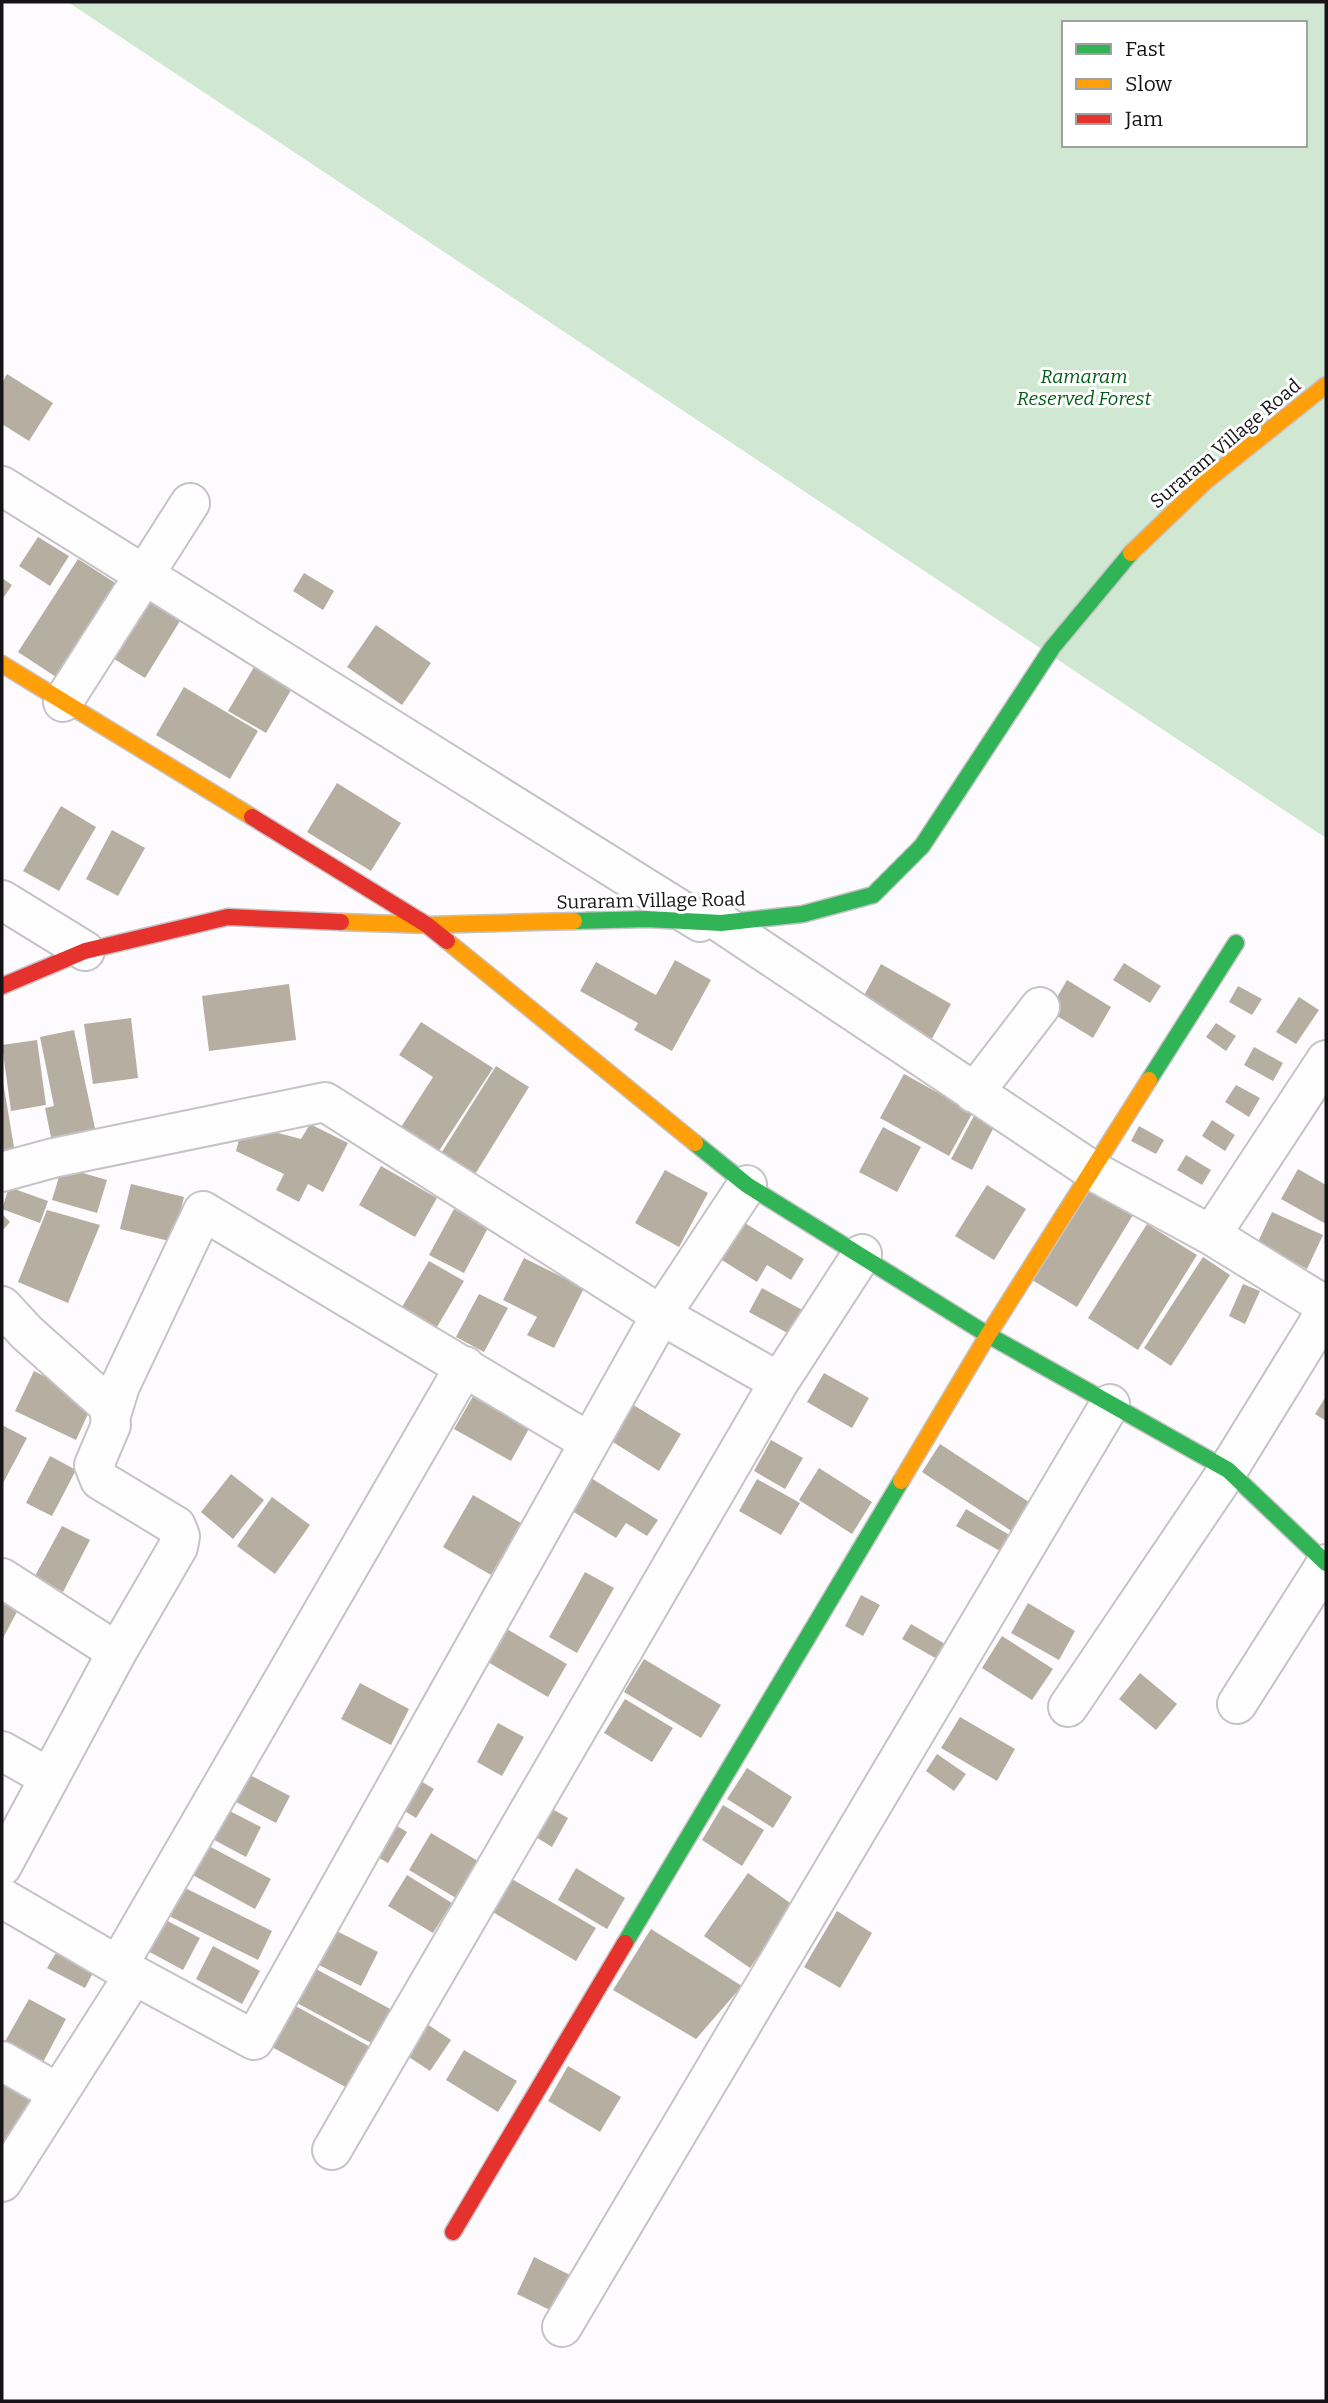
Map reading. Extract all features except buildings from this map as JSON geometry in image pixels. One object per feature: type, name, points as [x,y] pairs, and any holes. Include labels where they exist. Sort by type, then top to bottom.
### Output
[{"type":"street","name":"Suraram Village Road","points":[[2,986],[85,951],[228,917],[427,925],[648,919],[710,923],[803,914],[873,895],[922,846],[1052,648],[1116,568],[1206,481],[1326,385]]},
{"type":"street","points":[[2,486],[710,923],[1093,1171],[1211,1235],[1326,1308],[1228,1470],[1068,1707]]},
{"type":"street","points":[[63,702],[190,503]]},
{"type":"street","points":[[2,664],[427,925],[747,1185],[862,1254],[988,1335],[1228,1470],[1326,1564],[1237,1704]]},
{"type":"street","points":[[2,900],[85,951]]},
{"type":"street","points":[[453,2232],[988,1335],[1236,943]]},
{"type":"street","points":[[974,1093],[1040,1007]]},
{"type":"street","points":[[1211,1235],[1326,1060]]},
{"type":"street","points":[[2,1172],[53,1158],[325,1102],[661,1315],[779,1382]]},
{"type":"street","points":[[2,1898],[254,2040],[661,1315],[747,1185]]},
{"type":"street","points":[[2,1866],[117,1652],[178,1548],[180,1536],[176,1526],[100,1480],[94,1465],[111,1425],[111,1415],[120,1386],[203,1211],[589,1442]]},
{"type":"street","points":[[332,2150],[779,1382],[862,1254]]},
{"type":"street","points":[[2,1306],[27,1334],[102,1396],[111,1415]]},
{"type":"street","points":[[2,2182],[127,1970],[465,1366]]},
{"type":"street","points":[[562,2327],[1110,1404]]},
{"type":"street","points":[[2,1578],[117,1652]]},
{"type":"street","points":[[2,1751],[48,1777]]},
{"type":"street","points":[[2,2062],[57,2092]]},
{"type":"green space","name":"Ramaram Reserved Forest","points":[[68,2],[1326,2],[1326,838]]},
{"type":"traffic: fast","points":[[574,921],[647,919],[721,923],[803,914],[873,895],[922,846],[1052,648],[1131,553]]},
{"type":"traffic: fast","points":[[1149,1080],[1236,943]]},
{"type":"traffic: fast","points":[[695,1143],[747,1185],[988,1335],[1228,1470],[1326,1563]]},
{"type":"traffic: fast","points":[[625,1943],[901,1481]]},
{"type":"traffic: slow","points":[[1131,553],[1206,481],[1326,385]]},
{"type":"traffic: slow","points":[[2,664],[252,817]]},
{"type":"traffic: slow","points":[[341,922],[427,925],[574,921]]},
{"type":"traffic: slow","points":[[447,941],[695,1143]]},
{"type":"traffic: slow","points":[[901,1481],[988,1335],[1149,1080]]},
{"type":"traffic: jam","points":[[252,817],[427,925],[447,941]]},
{"type":"traffic: jam","points":[[2,986],[85,951],[228,917],[341,922]]},
{"type":"traffic: jam","points":[[453,2232],[625,1943]]}]
